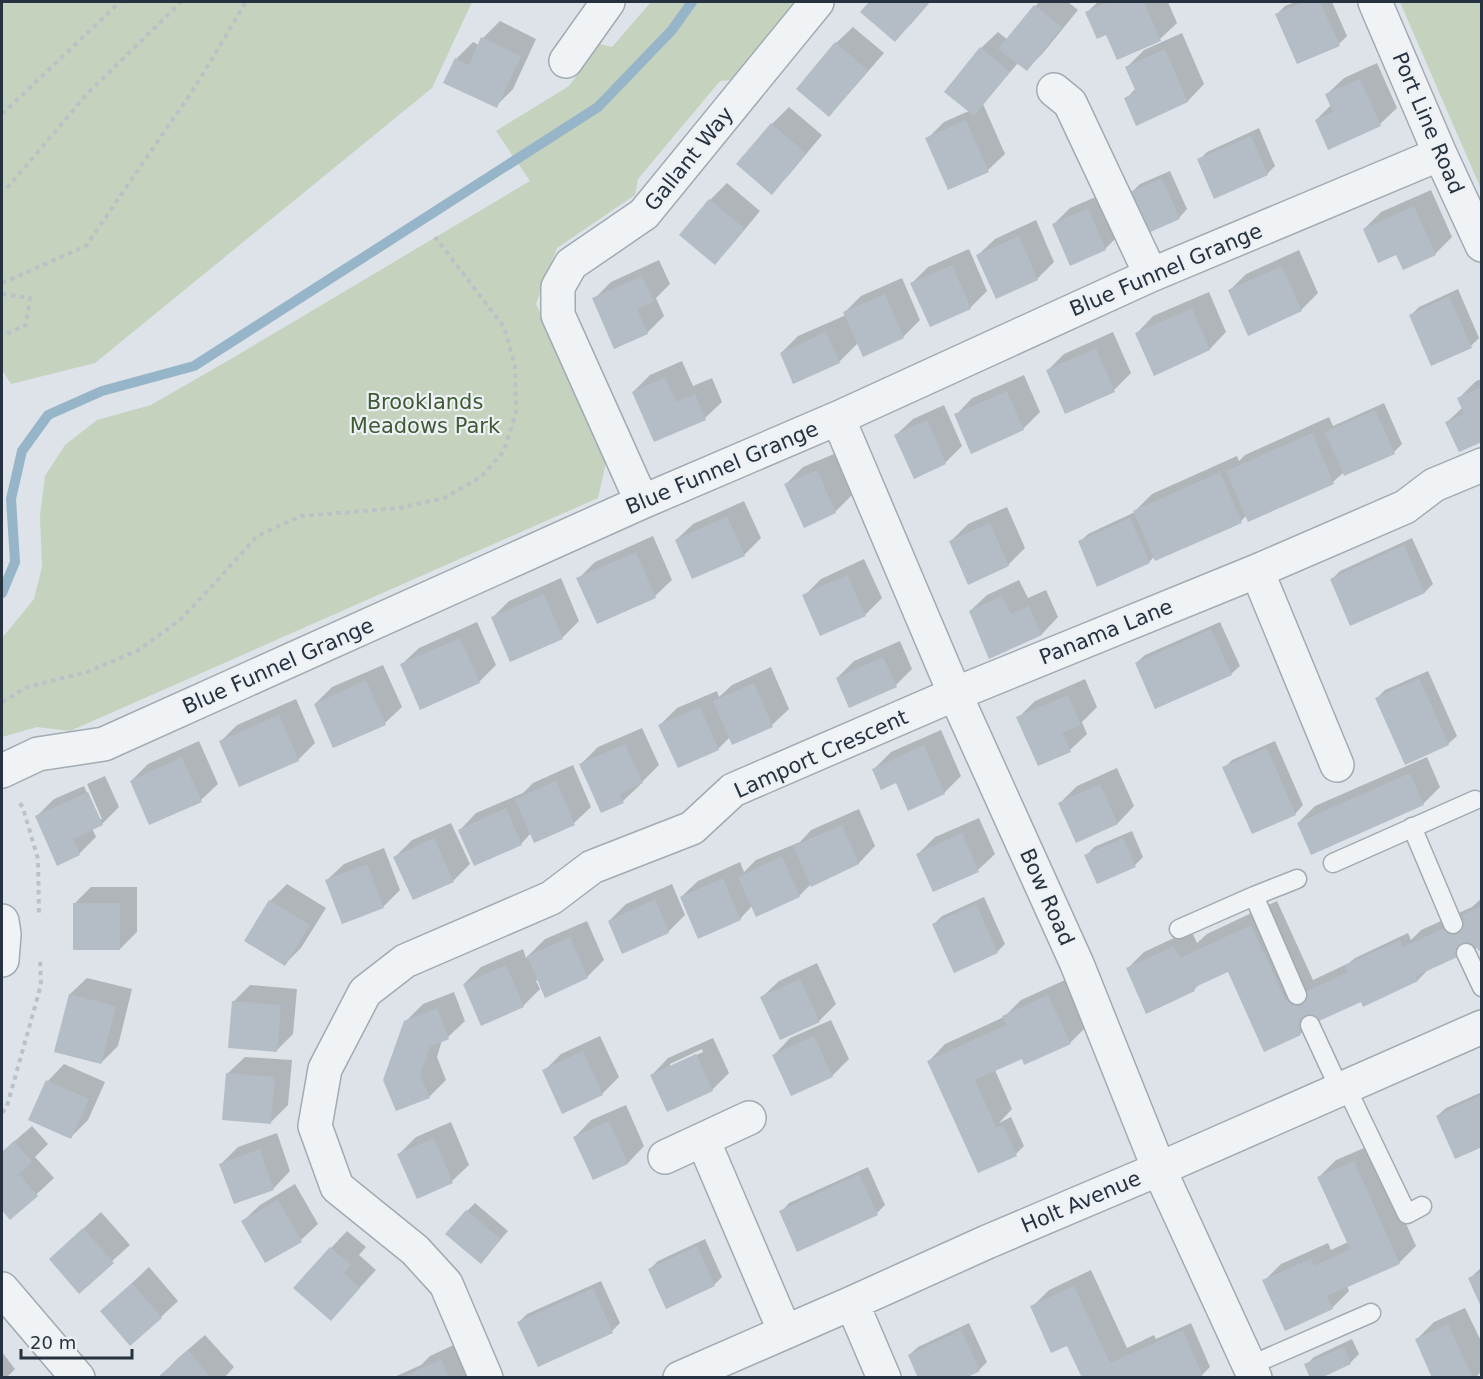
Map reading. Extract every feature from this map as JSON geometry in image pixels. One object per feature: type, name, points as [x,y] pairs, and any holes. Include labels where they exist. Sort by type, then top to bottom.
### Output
[{"type":"street","points":[[566,61],[608,2]]},
{"type":"street","name":"Gallant Way","points":[[642,502],[558,315],[558,287],[571,264],[644,214],[818,2]]},
{"type":"street","name":"Port Line Road","points":[[1375,2],[1482,245]]},
{"type":"street","points":[[1054,90],[1070,103],[1151,275]]},
{"type":"street","name":"Blue Funnel Grange","points":[[2,771],[38,754],[104,744],[642,502],[838,418],[1151,275],[1440,154]]},
{"type":"street","name":"Bow Road","points":[[838,418],[956,694],[1077,964],[1159,1169],[1252,1372]]},
{"type":"street","name":"Panama Lane","points":[[956,694],[1257,571],[1406,507],[1434,485],[1482,465]]},
{"type":"street","points":[[1257,571],[1337,765]]},
{"type":"street","name":"Lamport Crescent","points":[[486,1377],[446,1284],[415,1250],[337,1187],[315,1126],[326,1069],[365,992],[405,961],[551,898],[592,867],[692,828],[733,790],[956,694]]},
{"type":"street","points":[[2,921],[4,934],[2,960]]},
{"type":"street","name":"Holt Avenue","points":[[680,1377],[1482,1027]]},
{"type":"street","points":[[665,1157],[749,1118]]},
{"type":"street","points":[[703,1140],[785,1332]]},
{"type":"street","points":[[2,1289],[78,1377]]},
{"type":"street","points":[[852,1303],[884,1377]]},
{"type":"lane","points":[[1333,863],[1475,800]]},
{"type":"lane","points":[[1412,827],[1453,924]]},
{"type":"lane","points":[[1179,929],[1297,879]]},
{"type":"lane","points":[[1254,896],[1297,995]]},
{"type":"lane","points":[[1466,953],[1482,987]]},
{"type":"lane","points":[[1310,1025],[1407,1214],[1422,1206]]},
{"type":"lane","points":[[1252,1372],[1371,1313]]},
{"type":"path","points":[[2,114],[120,2]]},
{"type":"path","points":[[7,188],[88,93],[181,2]]},
{"type":"path","points":[[2,283],[86,246],[195,87],[246,2]]},
{"type":"path","points":[[2,702],[27,687],[87,672],[137,651],[179,621],[257,536],[301,516],[399,508],[444,498],[481,477],[504,450],[516,412],[515,366],[504,327],[435,237]]},
{"type":"path","points":[[2,294],[30,298],[26,325],[2,336]]},
{"type":"green space","points":[[2,2],[472,2],[432,88],[95,363],[11,384],[2,370]]},
{"type":"green space","name":"Brooklands Meadows Park","points":[[651,2],[803,2],[741,79],[720,81],[638,179],[635,195],[557,248],[536,304],[607,458],[598,498],[70,731],[37,727],[2,737],[2,638],[34,599],[42,567],[40,516],[45,476],[65,445],[97,420],[151,405],[530,181],[496,131],[569,86],[600,44],[612,47]]},
{"type":"green space","points":[[1400,2],[1481,2],[1481,189]]},
{"type":"building","points":[[869,2],[929,2],[895,42],[860,12]]},
{"type":"building","points":[[1108,2],[1144,2],[1161,41],[1117,60],[1106,35],[1097,39],[1085,12]]},
{"type":"building","points":[[1303,2],[1320,2],[1340,46],[1297,64],[1275,14]]},
{"type":"building","points":[[1034,5],[1062,27],[1027,71],[998,49]]},
{"type":"building","points":[[481,37],[521,56],[497,108],[443,83],[455,58],[469,65]]},
{"type":"building","points":[[835,42],[868,70],[829,117],[796,89]]},
{"type":"building","points":[[980,47],[1010,72],[974,116],[944,92]]},
{"type":"building","points":[[1165,49],[1188,102],[1136,126],[1124,98],[1136,92],[1125,67]]},
{"type":"building","points":[[1360,79],[1381,126],[1328,150],[1315,120],[1333,112],[1325,94]]},
{"type":"building","points":[[966,120],[989,172],[948,190],[925,138]]},
{"type":"building","points":[[771,123],[806,153],[772,195],[736,164]]},
{"type":"building","points":[[1251,136],[1268,175],[1214,199],[1197,159]]},
{"type":"building","points":[[1162,178],[1180,219],[1148,233],[1130,192]]},
{"type":"building","points":[[709,199],[745,229],[715,265],[679,235]]},
{"type":"building","points":[[1414,206],[1436,255],[1403,270],[1396,255],[1378,263],[1363,229]]},
{"type":"building","points":[[1088,208],[1106,250],[1070,266],[1052,224]]},
{"type":"building","points":[[1019,236],[1038,280],[996,299],[976,255]]},
{"type":"building","points":[[952,265],[971,309],[930,327],[910,283]]},
{"type":"building","points":[[1282,266],[1302,311],[1248,336],[1228,290]]},
{"type":"building","points":[[642,276],[654,302],[637,309],[648,334],[614,349],[592,298]]},
{"type":"building","points":[[885,294],[904,338],[863,357],[843,312]]},
{"type":"building","points":[[1449,296],[1472,348],[1431,366],[1409,315]]},
{"type":"building","points":[[1192,308],[1210,350],[1154,376],[1135,333]]},
{"type":"building","points":[[826,332],[840,363],[793,384],[780,353]]},
{"type":"building","points":[[1096,348],[1115,392],[1065,414],[1046,370]]},
{"type":"building","points":[[665,377],[676,402],[695,394],[706,420],[654,442],[632,392]]},
{"type":"building","points":[[1482,387],[1482,442],[1459,452],[1445,422],[1464,414],[1457,398]]},
{"type":"building","points":[[1007,391],[1024,430],[971,454],[954,414]]},
{"type":"building","points":[[1375,410],[1395,454],[1344,476],[1325,432]]},
{"type":"building","points":[[927,420],[946,464],[914,479],[894,435]]},
{"type":"building","points":[[1312,433],[1334,484],[1248,522],[1226,471]]},
{"type":"building","points":[[817,470],[836,513],[804,528],[784,484]]},
{"type":"building","points":[[1220,472],[1242,523],[1155,561],[1133,511]]},
{"type":"building","points":[[727,516],[745,556],[692,579],[675,540]]},
{"type":"building","points":[[1130,518],[1150,563],[1097,587],[1078,541]]},
{"type":"building","points":[[990,523],[1009,566],[968,585],[949,541]]},
{"type":"building","points":[[1404,545],[1425,593],[1350,626],[1330,579]]},
{"type":"building","points":[[636,552],[656,598],[597,624],[576,578]]},
{"type":"building","points":[[847,575],[866,616],[820,636],[802,595]]},
{"type":"building","points":[[544,594],[563,639],[510,662],[491,617]]},
{"type":"building","points":[[1002,596],[1011,614],[1029,606],[1042,635],[989,659],[969,611]]},
{"type":"building","points":[[1211,629],[1232,675],[1155,709],[1135,663]]},
{"type":"building","points":[[460,638],[480,683],[420,710],[400,664]]},
{"type":"building","points":[[883,657],[897,687],[849,708],[836,678]]},
{"type":"building","points":[[1419,678],[1449,745],[1405,765],[1375,698]]},
{"type":"building","points":[[366,680],[386,725],[333,748],[314,704]]},
{"type":"building","points":[[754,683],[773,727],[732,745],[713,701]]},
{"type":"building","points":[[1068,695],[1081,725],[1062,733],[1071,752],[1038,766],[1016,717]]},
{"type":"building","points":[[700,707],[719,750],[678,768],[658,725]]},
{"type":"building","points":[[279,715],[299,761],[239,787],[219,741]]},
{"type":"building","points":[[625,744],[643,783],[620,794],[624,803],[601,813],[579,764]]},
{"type":"building","points":[[924,745],[945,794],[908,811],[896,783],[881,790],[872,769]]},
{"type":"building","points":[[1267,748],[1296,815],[1252,834],[1222,767]]},
{"type":"building","points":[[182,757],[202,802],[149,825],[130,781]]},
{"type":"building","points":[[1410,773],[1424,805],[1311,855],[1297,823]]},
{"type":"building","points":[[556,781],[575,825],[534,843],[515,799]]},
{"type":"building","points":[[1100,784],[1118,824],[1076,843],[1058,803]]},
{"type":"building","points":[[88,792],[103,825],[73,839],[80,855],[57,866],[35,816]]},
{"type":"building","points":[[506,808],[522,845],[474,866],[458,830]]},
{"type":"building","points":[[842,825],[859,864],[811,887],[793,846]]},
{"type":"building","points":[[962,833],[979,872],[933,892],[916,854]]},
{"type":"building","points":[[434,838],[454,882],[413,900],[393,857]]},
{"type":"building","points":[[1123,838],[1136,867],[1097,884],[1084,855]]},
{"type":"building","points":[[782,856],[800,897],[756,917],[738,877]]},
{"type":"building","points":[[367,864],[384,908],[342,924],[325,880]]},
{"type":"building","points":[[723,878],[741,920],[698,939],[680,897]]},
{"type":"building","points":[[655,899],[669,933],[622,954],[608,921]]},
{"type":"building","points":[[269,900],[310,925],[285,966],[244,941]]},
{"type":"building","points":[[73,903],[120,903],[120,950],[73,950]]},
{"type":"building","points":[[976,904],[998,953],[954,973],[932,924]]},
{"type":"building","points":[[1482,906],[1482,949],[1479,951],[1477,948],[1416,976],[1418,981],[1363,1007],[1361,1002],[1299,1030],[1301,1035],[1264,1052],[1228,972],[1193,988],[1195,991],[1146,1014],[1126,968],[1174,946],[1180,958],[1251,925],[1286,1001],[1348,972],[1345,965],[1400,940],[1403,947],[1464,919],[1462,915]]},
{"type":"building","points":[[570,937],[588,978],[545,998],[527,956]]},
{"type":"building","points":[[506,965],[524,1007],[481,1026],[463,984]]},
{"type":"building","points":[[800,979],[820,1022],[780,1040],[760,997]]},
{"type":"building","points":[[69,994],[116,1006],[101,1064],[54,1052]]},
{"type":"building","points":[[1048,995],[1071,1044],[1024,1065],[1022,1059],[975,1080],[996,1127],[1003,1125],[1017,1156],[978,1173],[927,1061],[1006,1025],[1002,1016]]},
{"type":"building","points":[[232,1001],[281,1005],[277,1052],[228,1048]]},
{"type":"building","points":[[437,1008],[449,1039],[430,1047],[420,1075],[430,1098],[396,1111],[383,1080],[404,1021]]},
{"type":"building","points":[[814,1036],[833,1077],[791,1096],[772,1055]]},
{"type":"building","points":[[583,1051],[603,1095],[562,1114],[542,1070]]},
{"type":"building","points":[[696,1054],[713,1091],[667,1112],[650,1075]]},
{"type":"building","points":[[226,1073],[275,1077],[271,1124],[222,1120]]},
{"type":"building","points":[[46,1080],[89,1099],[71,1139],[28,1120]]},
{"type":"building","points":[[1482,1095],[1482,1147],[1455,1159],[1436,1116]]},
{"type":"building","points":[[609,1121],[628,1164],[593,1180],[573,1137]]},
{"type":"building","points":[[434,1138],[453,1183],[417,1199],[397,1154]]},
{"type":"building","points":[[14,1141],[32,1162],[19,1174],[38,1196],[10,1220],[2,1210],[2,1152]]},
{"type":"building","points":[[260,1149],[274,1190],[234,1204],[219,1164]]},
{"type":"building","points":[[1354,1161],[1400,1264],[1327,1296],[1333,1309],[1285,1331],[1262,1280],[1311,1259],[1314,1266],[1350,1249],[1317,1177]]},
{"type":"building","points":[[859,1174],[878,1215],[797,1252],[779,1211]]},
{"type":"building","points":[[278,1200],[302,1242],[265,1263],[241,1221]]},
{"type":"building","points":[[466,1210],[501,1239],[481,1264],[445,1234]]},
{"type":"building","points":[[83,1228],[114,1263],[79,1294],[49,1259]]},
{"type":"building","points":[[697,1246],[715,1286],[666,1309],[648,1269]]},
{"type":"building","points":[[330,1247],[351,1265],[344,1273],[360,1288],[331,1321],[293,1288]]},
{"type":"building","points":[[1482,1272],[1482,1309],[1468,1278]]},
{"type":"building","points":[[132,1283],[162,1318],[130,1346],[100,1311]]},
{"type":"building","points":[[1074,1286],[1110,1363],[1183,1330],[1203,1377],[1082,1378],[1067,1346],[1051,1353],[1030,1306]]},
{"type":"building","points":[[593,1288],[613,1333],[538,1367],[517,1322]]},
{"type":"building","points":[[1448,1324],[1473,1378],[1432,1378],[1415,1339]]},
{"type":"building","points":[[961,1330],[980,1371],[966,1378],[918,1378],[908,1355]]},
{"type":"building","points":[[1344,1347],[1351,1364],[1321,1378],[1310,1378],[1304,1364]]},
{"type":"building","points":[[188,1350],[211,1378],[157,1378]]},
{"type":"building","points":[[441,1359],[449,1378],[400,1378],[411,1373]]},
{"type":"waterway","points":[[2,593],[15,562],[11,499],[22,451],[48,415],[102,391],[194,366],[598,107],[672,30],[692,2]]}]
